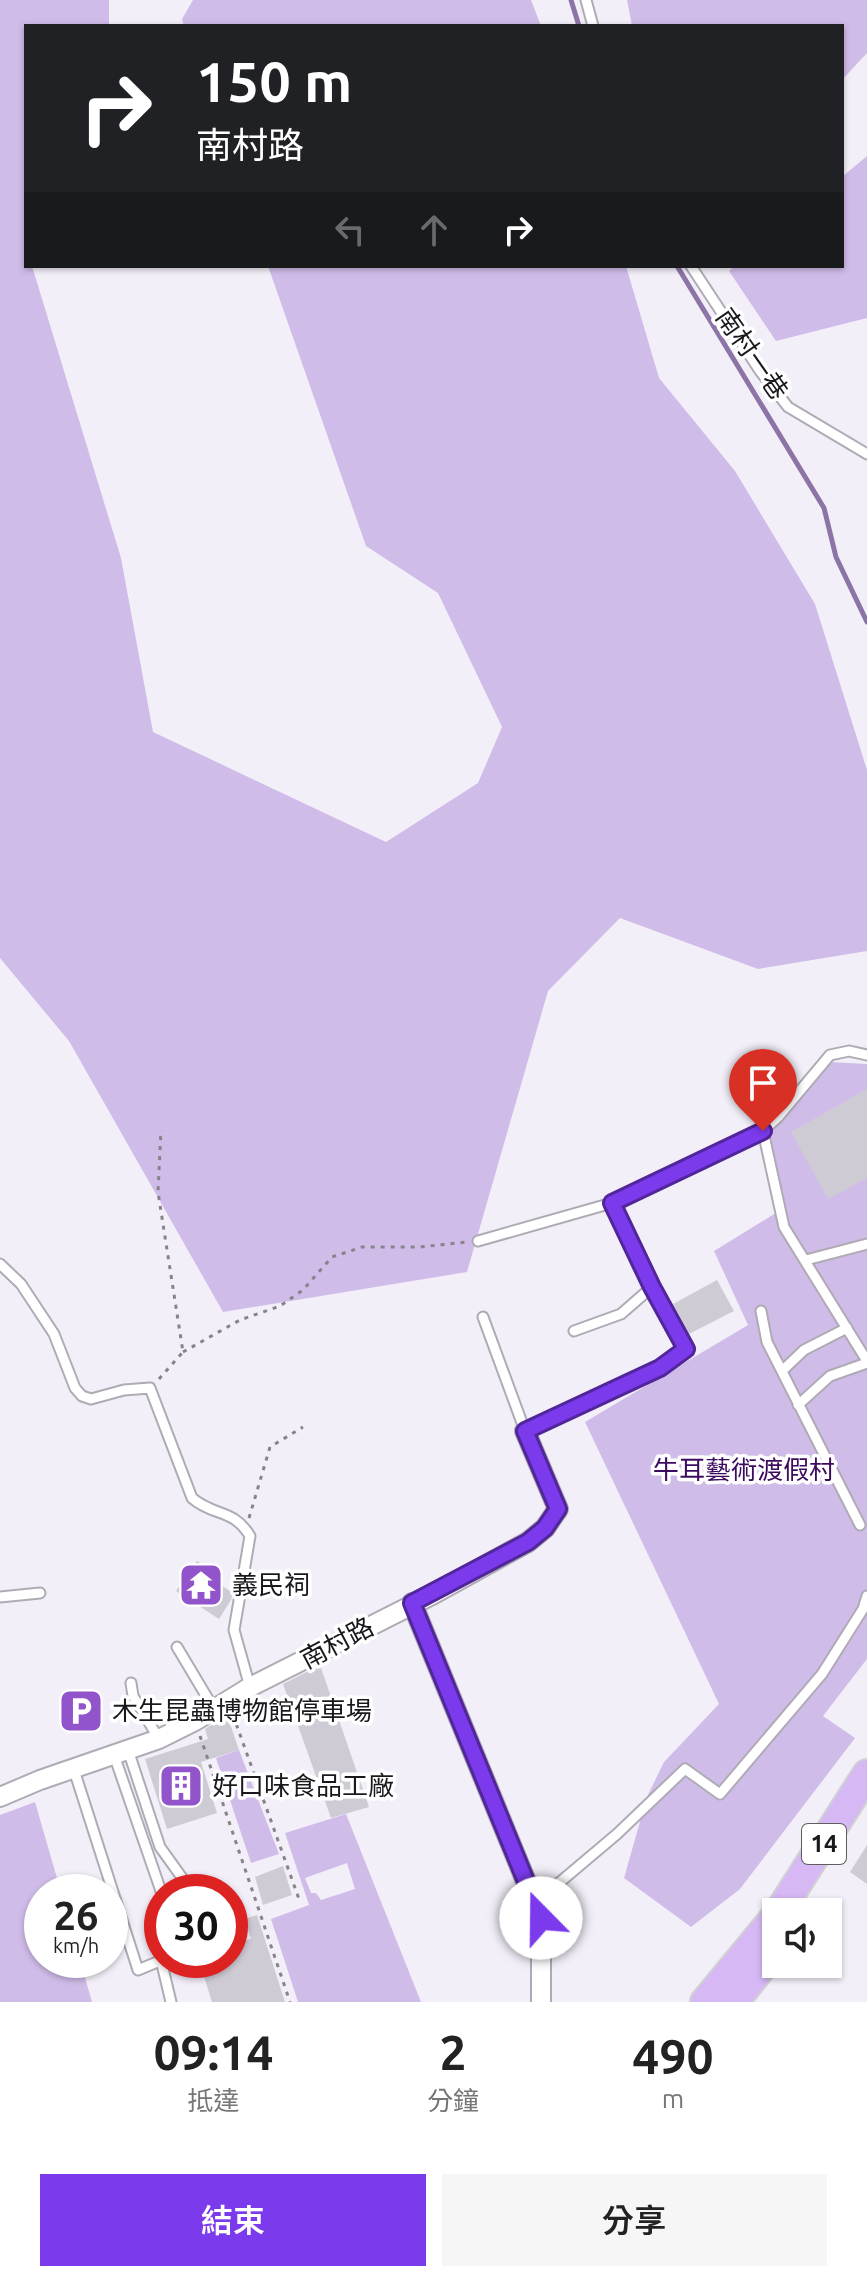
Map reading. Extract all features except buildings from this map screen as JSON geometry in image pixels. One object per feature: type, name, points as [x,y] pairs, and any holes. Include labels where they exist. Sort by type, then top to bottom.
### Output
[{"type":"main road","name":"14","points":[[788,1898],[867,1774]]},
{"type":"main road","name":"14","points":[[811,1898],[867,1809]]},
{"type":"main road","name":"14","points":[[705,2002],[762,1933]]},
{"type":"main road","points":[[734,2002],[762,1967]]},
{"type":"street","name":"南村路","points":[[0,1797],[81,1763],[159,1739],[250,1687],[528,1542],[545,1528],[558,1509],[525,1431]]},
{"type":"street","points":[[412,1603],[450,1709],[541,1918],[541,2002]]},
{"type":"lane","points":[[586,0],[592,24]]},
{"type":"lane","name":"南村一巷","points":[[692,268],[760,371],[788,407],[867,454]]},
{"type":"lane","points":[[478,1241],[612,1203],[763,1131],[830,1055],[849,1051],[867,1055]]},
{"type":"lane","points":[[763,1131],[784,1227],[867,1362],[830,1376],[798,1405]]},
{"type":"lane","points":[[525,1431],[660,1368],[686,1349],[612,1203]]},
{"type":"lane","points":[[806,1260],[867,1244]]},
{"type":"lane","points":[[0,1264],[21,1284],[54,1334],[75,1388],[82,1396],[91,1399],[124,1390],[150,1388],[192,1498],[240,1520],[246,1528],[250,1536],[234,1630],[250,1687]]},
{"type":"lane","points":[[574,1331],[621,1314],[652,1287]]},
{"type":"lane","points":[[761,1311],[767,1342],[860,1525]]},
{"type":"lane","name":"南村路","points":[[483,1317],[525,1431]]},
{"type":"lane","points":[[783,1370],[804,1350],[847,1328]]},
{"type":"lane","points":[[0,1597],[40,1593]]},
{"type":"lane","points":[[541,1918],[547,1893],[617,1834],[685,1769],[720,1794],[822,1674],[863,1609],[867,1596]]},
{"type":"lane","points":[[177,1647],[221,1705]]},
{"type":"lane","points":[[131,1683],[133,1696],[159,1739]]},
{"type":"lane","points":[[121,1753],[160,1847],[179,1874]]},
{"type":"lane","points":[[121,1753],[156,1874]]},
{"type":"lane","points":[[81,1763],[138,1970],[144,1968]]},
{"type":"lane","points":[[166,1978],[171,2002]]},
{"type":"path","points":[[161,1130],[158,1192],[183,1352]]},
{"type":"path","points":[[150,1388],[183,1352],[240,1320],[280,1306],[303,1290],[332,1257],[362,1247],[420,1247],[478,1241]]},
{"type":"path","points":[[246,1528],[270,1447],[303,1427]]},
{"type":"path","points":[[221,1705],[299,1899]]},
{"type":"path","points":[[195,1721],[290,2002]]},
{"type":"green space","points":[[0,0],[109,0],[109,24],[24,24],[24,268],[33,268],[121,558],[153,732],[386,842],[478,783],[502,727],[438,593],[366,546],[269,268],[627,268],[659,378],[735,471],[815,604],[867,770],[867,951],[758,969],[620,918],[548,991],[467,1272],[223,1312],[69,1041],[0,958]]},
{"type":"green space","points":[[193,0],[531,0],[540,24],[183,24],[182,19]]},
{"type":"green space","points":[[627,0],[867,0],[867,53],[844,78],[844,24],[632,24]]},
{"type":"green space","points":[[867,156],[867,318],[776,341],[729,271],[732,268],[844,268],[844,175]]},
{"type":"green space","name":"牛耳藝術渡假村","points":[[829,1062],[867,1064],[867,1659],[823,1716],[855,1738],[740,1889],[691,1927],[624,1878],[647,1797],[664,1762],[719,1704],[585,1422],[748,1325],[714,1251],[784,1208],[769,1136]]},
{"type":"green space","points":[[239,1750],[279,1854],[251,1863],[216,1758]]},
{"type":"green space","points":[[35,1802],[56,1874],[24,1874],[24,1978],[85,1978],[92,2002],[0,2002],[0,1815]]},
{"type":"green space","points":[[346,1814],[421,2002],[298,2002],[271,1919],[309,1905],[285,1833]],"holes":[[[347,1863],[355,1889],[321,1900],[316,1893],[311,1893],[305,1878]]]},
{"type":"waterway","points":[[571,0],[578,24]]},
{"type":"waterway","points":[[678,268],[824,508],[836,557],[867,622]]},
{"type":"place","name":"義民祠","points":[[201,1585]]},
{"type":"place","name":"木生昆蟲博物館停車場","points":[[81,1711]]},
{"type":"place","name":"好口味食品工廠","points":[[181,1786]]},
{"type":"route","points":[[541,1918],[412,1603],[528,1542],[545,1528],[558,1509],[525,1431],[660,1368],[686,1349],[612,1203],[763,1131]]}]
